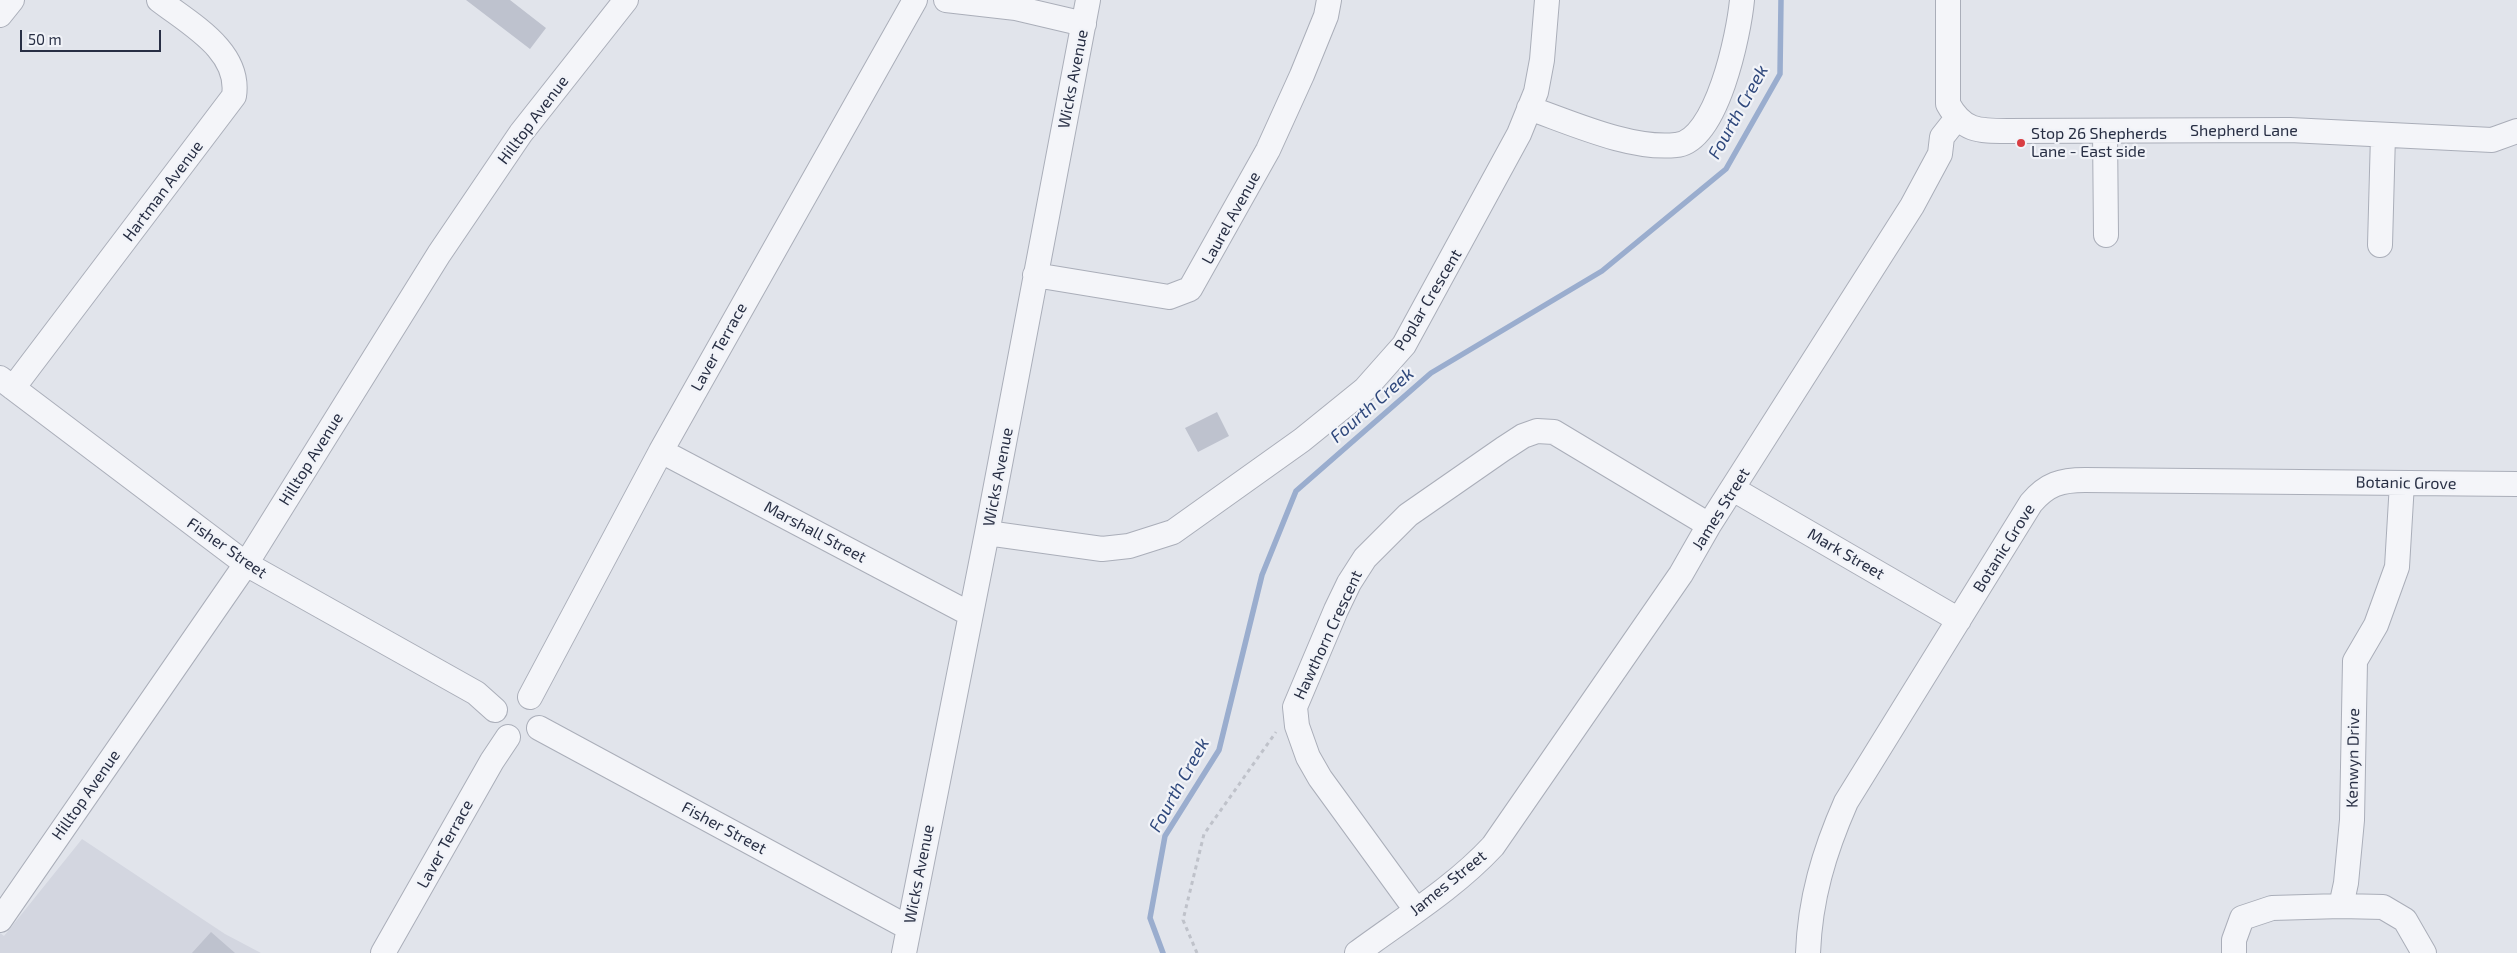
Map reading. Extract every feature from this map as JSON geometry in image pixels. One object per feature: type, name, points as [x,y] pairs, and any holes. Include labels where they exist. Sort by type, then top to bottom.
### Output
[{"type":"street","points":[[0,15],[12,0]]},
{"type":"street","name":"Hartman Avenue","points":[[6,383],[234,96],[236,84],[234,71],[225,57],[204,34],[159,0]]},
{"type":"street","name":"Hilltop Avenue","points":[[0,920],[246,564],[439,254],[521,133],[626,0]]},
{"type":"street","name":"Laver Terrace","points":[[530,696],[660,451],[915,0]]},
{"type":"street","points":[[946,0],[1016,8],[1084,24]]},
{"type":"street","name":"Wicks Avenue","points":[[904,953],[987,533],[1088,0]]},
{"type":"street","name":"Laurel Avenue","points":[[1035,276],[1169,297],[1190,289],[1268,150],[1326,16],[1329,0]]},
{"type":"street","name":"Poplar Crescent","points":[[987,533],[1102,549],[1129,546],[1155,538],[1181,526],[1302,440],[1365,389],[1404,345],[1475,218],[1519,134],[1536,92],[1542,60],[1547,0]]},
{"type":"street","points":[[1529,108],[1628,142],[1677,146],[1693,138],[1710,114],[1722,89],[1738,29],[1742,0]]},
{"type":"street","points":[[1948,0],[1948,104],[1957,118]]},
{"type":"street","name":"Shepherd Lane","points":[[1957,118],[1968,128],[1984,131],[2290,130],[2492,140],[2517,131]]},
{"type":"street","name":"James Street","points":[[1357,953],[1477,864],[1493,846],[1681,574],[1709,524],[1912,206],[1940,154],[1942,136],[1957,118]]},
{"type":"street","points":[[2105,131],[2106,235]]},
{"type":"street","points":[[2380,245],[2384,135]]},
{"type":"street","name":"Fisher Street","points":[[6,383],[246,564],[476,693],[495,710]]},
{"type":"street","name":"Hawthorn Crescent","points":[[1416,910],[1320,778],[1308,757],[1297,726],[1295,706],[1349,582],[1365,558],[1408,515],[1523,436],[1537,431],[1554,432],[1709,524]]},
{"type":"street","name":"Marshall Street","points":[[660,451],[970,614]]},
{"type":"street","name":"Botanic Grove","points":[[1808,953],[1812,904],[1831,835],[1846,802],[2031,503],[2041,491],[2059,481],[2517,484]]},
{"type":"street","name":"Kenwyn Drive","points":[[2341,906],[2346,883],[2352,820],[2355,661],[2376,625],[2397,567],[2402,483]]},
{"type":"street","name":"Mark Street","points":[[1733,489],[1959,620]]},
{"type":"street","points":[[523,692],[535,699],[542,714],[538,728],[526,738],[508,737],[498,728],[495,710],[507,694],[523,692]]},
{"type":"street","name":"Fisher Street","points":[[538,728],[909,928]]},
{"type":"street","name":"Laver Terrace","points":[[383,953],[492,760],[508,737]]},
{"type":"street","points":[[2234,953],[2234,940],[2242,918],[2272,908],[2341,906],[2383,907],[2405,920],[2424,953]]},
{"type":"path","points":[[1197,953],[1183,920],[1204,834],[1295,706]]},
{"type":"shaded area","points":[[82,839],[225,934],[261,953],[0,953],[0,933],[4,936]]},
{"type":"building","points":[[466,0],[510,0],[546,28],[530,49]]},
{"type":"building","points":[[1217,412],[1229,436],[1198,452],[1185,428]]},
{"type":"building","points":[[211,932],[235,953],[192,953]]},
{"type":"waterway","name":"Fourth Creek","points":[[1163,953],[1150,918],[1165,836],[1219,750],[1262,575],[1296,491],[1431,373],[1602,271],[1726,169],[1780,74],[1781,0]]},
{"type":"place","name":"Stop 26 Shepherds Lane - East side","points":[[2021,143]]}]
